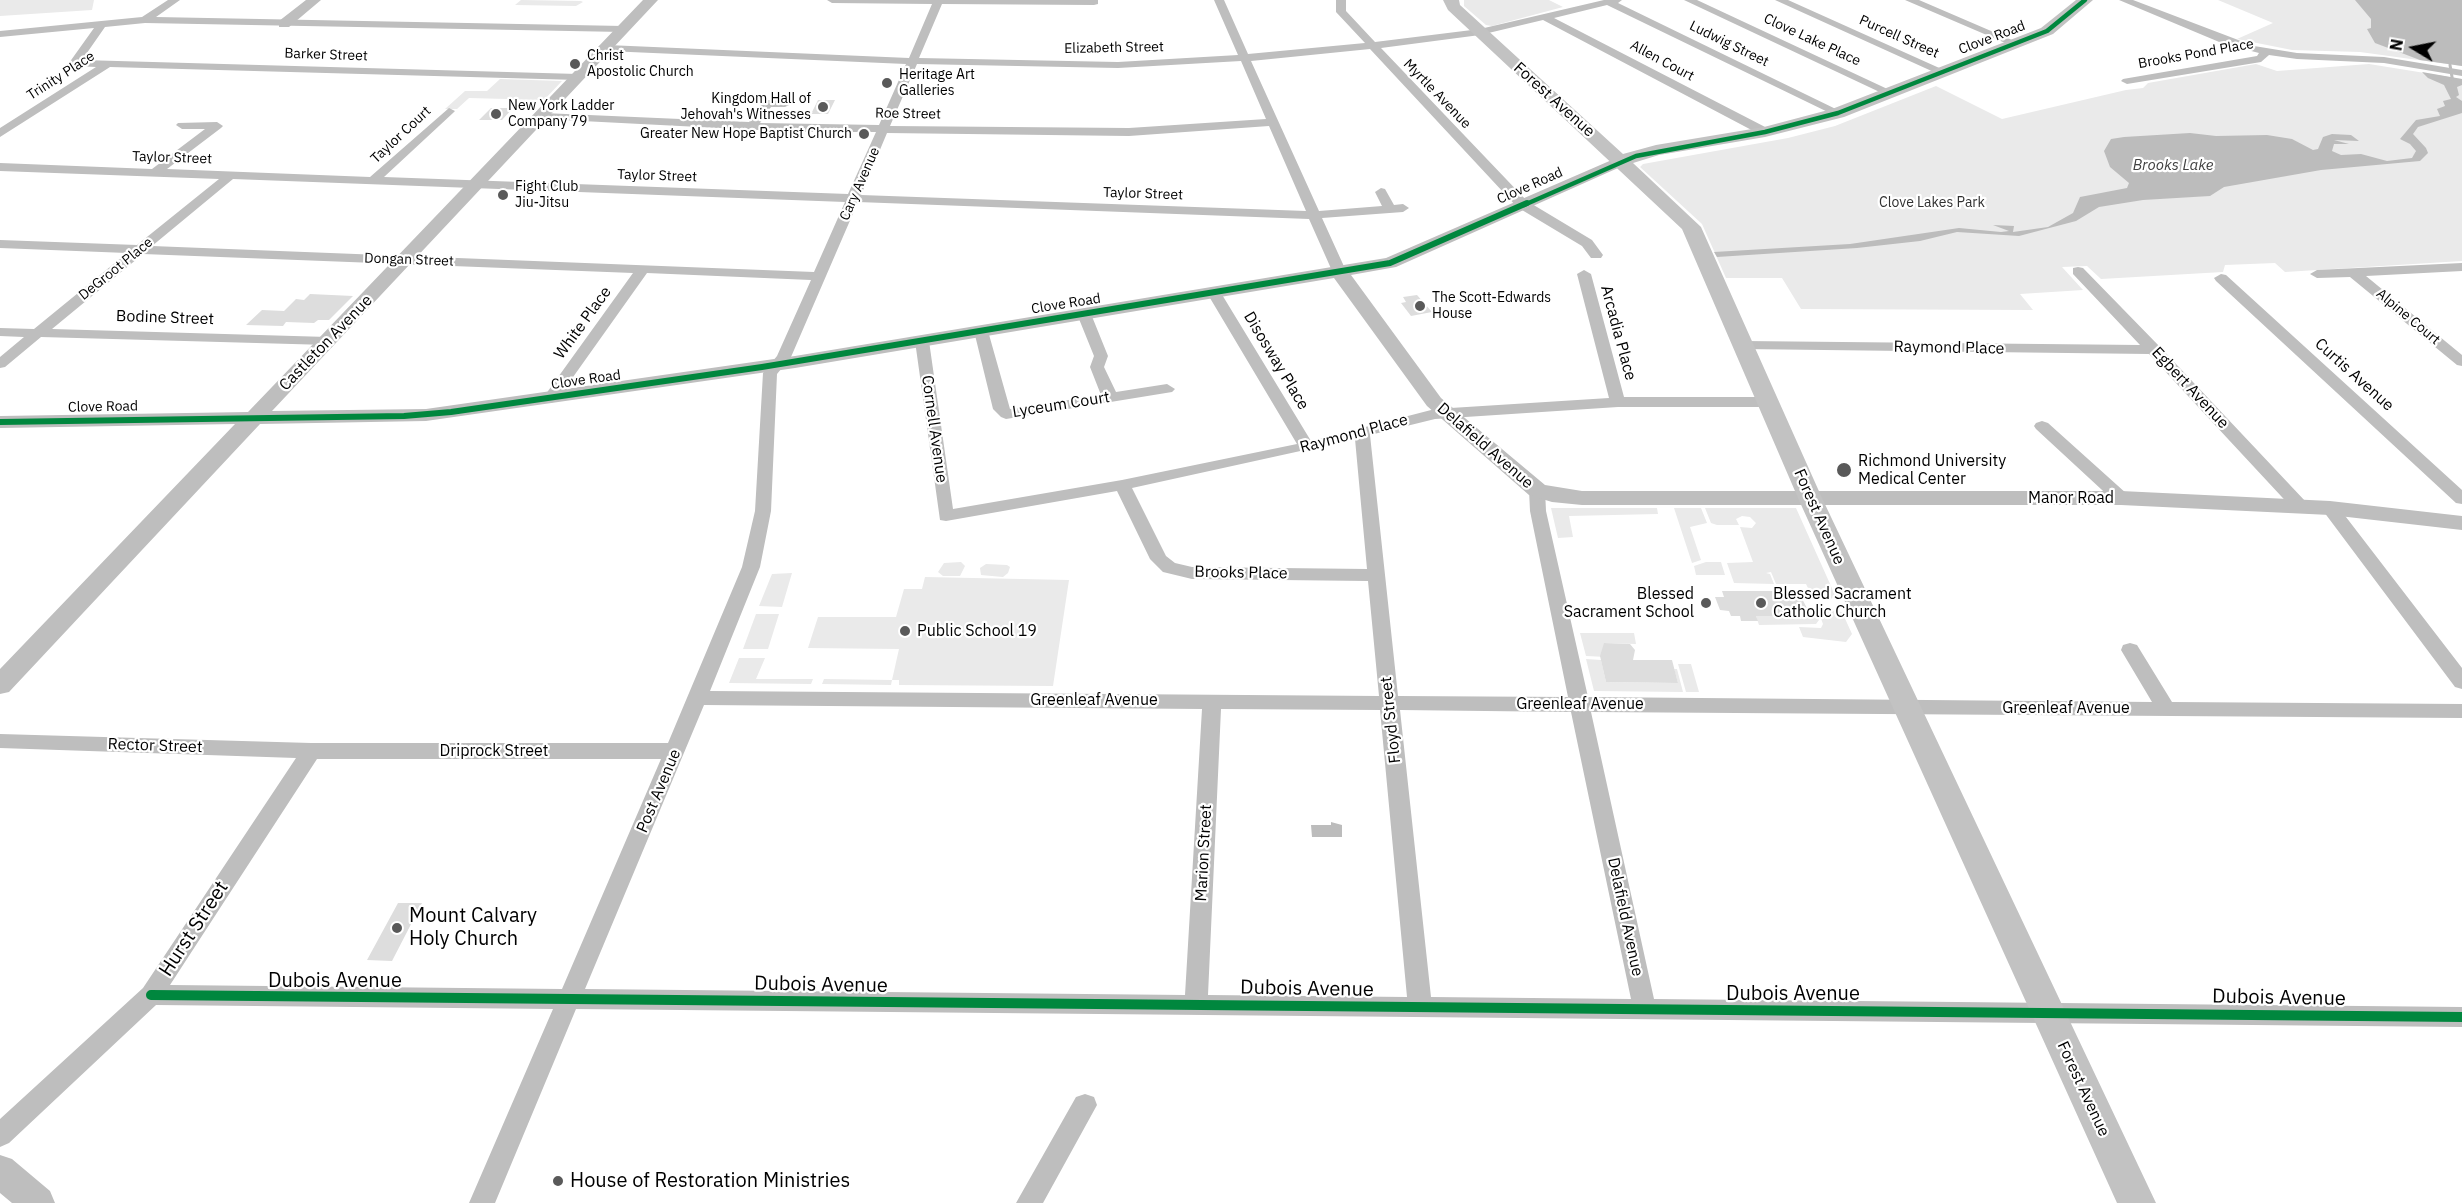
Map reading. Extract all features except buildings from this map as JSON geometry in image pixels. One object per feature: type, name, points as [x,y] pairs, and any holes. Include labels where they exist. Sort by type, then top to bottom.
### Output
[{"type":"main road","name":"Forest Avenue","points":[[1451,0],[1453,7],[1691,227],[1810,498],[2137,1203]]},
{"type":"main road","name":"Clove Road","points":[[1621,161],[1656,150],[1765,132],[1838,113],[1940,71],[2047,32],[2085,0]]},
{"type":"street","points":[[145,20],[175,0]]},
{"type":"street","points":[[284,24],[314,0]]},
{"type":"street","name":"Castleton Avenue","points":[[0,685],[651,0]]},
{"type":"street","points":[[832,0],[1094,2]]},
{"type":"street","name":"Delafield Avenue","points":[[1219,0],[1340,273],[1434,402],[1537,490],[1538,512],[1645,1009]]},
{"type":"street","name":"Myrtle Avenue","points":[[1341,0],[1341,12],[1371,46],[1522,204],[1587,243],[1596,255]]},
{"type":"street","name":"Clove Lake Place","points":[[1689,0],[1890,93]]},
{"type":"street","name":"Purcell Street","points":[[1780,0],[1940,71]]},
{"type":"street","points":[[1913,0],[2014,43]]},
{"type":"street","points":[[2124,0],[2228,42],[2265,52],[2297,56],[2365,58],[2462,73]]},
{"type":"street","name":"Cary Avenue","points":[[776,365],[783,357],[939,1]]},
{"type":"street","name":"Elizabeth Street","points":[[606,48],[913,61],[1118,65],[1244,58],[1371,46],[1480,32],[1612,1]]},
{"type":"street","name":"Ludwig Street","points":[[1612,1],[1838,113]]},
{"type":"street","name":"Allen Court","points":[[1545,17],[1765,132]]},
{"type":"street","points":[[0,34],[145,20],[623,29]]},
{"type":"street","name":"Barker Street","points":[[100,25],[74,63],[578,77]]},
{"type":"street","name":"Brooks Pond Place","points":[[2127,81],[2261,59],[2265,52]]},
{"type":"street","name":"Trinity Place","points":[[0,133],[108,64]]},
{"type":"street","points":[[752,126],[768,103],[785,104]]},
{"type":"street","name":"Taylor Court","points":[[374,180],[449,111]]},
{"type":"street","name":"Roe Street","points":[[543,116],[752,126],[1129,132],[1272,123]]},
{"type":"street","points":[[156,172],[217,126],[182,125]]},
{"type":"street","name":"Clove Road","points":[[0,422],[414,416],[776,365],[1390,263],[1621,161]]},
{"type":"street","name":"Taylor Street","points":[[0,167],[1314,215],[1396,209],[1381,192]]},
{"type":"street","name":"DeGroot Place","points":[[0,364],[231,175]]},
{"type":"street","name":"Dongan Street","points":[[0,244],[819,276]]},
{"type":"street","points":[[2317,274],[2462,267]]},
{"type":"street","name":"White Place","points":[[551,398],[643,269]]},
{"type":"street","name":"Egbert Avenue","points":[[2078,271],[2300,506]]},
{"type":"street","name":"Alpine Court","points":[[2354,273],[2462,362]]},
{"type":"street","name":"Arcadia Place","points":[[1584,274],[1618,402]]},
{"type":"street","name":"Curtis Avenue","points":[[2221,278],[2462,499]]},
{"type":"street","name":"Disosway Place","points":[[1214,293],[1306,447]]},
{"type":"street","points":[[1084,314],[1101,356],[1097,367],[1110,398]]},
{"type":"street","name":"Lyceum Court","points":[[981,331],[1003,412],[1016,414],[1167,389]]},
{"type":"street","name":"Bodine Street","points":[[0,332],[328,341]]},
{"type":"street","name":"Cornell Avenue","points":[[922,341],[946,516]]},
{"type":"street","name":"Raymond Place","points":[[1743,345],[2155,350]]},
{"type":"street","name":"Post Avenue","points":[[482,1203],[571,999],[741,595],[758,542],[766,483],[770,373],[776,365]]},
{"type":"street","name":"Raymond Place","points":[[946,516],[1122,485],[1306,447],[1425,416],[1446,413],[1618,402],[1768,402]]},
{"type":"street","points":[[2042,426],[2121,498]]},
{"type":"street","name":"Floyd Street","points":[[1362,432],[1420,1007]]},
{"type":"street","name":"Brooks Place","points":[[1122,485],[1159,560],[1168,568],[1192,573],[1375,574]]},
{"type":"street","name":"Manor Road","points":[[1537,490],[1562,497],[1582,498],[2121,498],[2330,508],[2462,523]]},
{"type":"street","points":[[2330,508],[2462,682]]},
{"type":"street","points":[[2130,650],[2166,708]]},
{"type":"street","name":"Greenleaf Avenue","points":[[699,698],[2462,711]]},
{"type":"street","name":"Marion Street","points":[[1196,1005],[1212,700]]},
{"type":"street","name":"Rector Street","points":[[0,741],[311,751]]},
{"type":"street","name":"Driprock Street","points":[[311,751],[676,751]]},
{"type":"street","name":"Hurst Street","points":[[0,1135],[151,995],[311,751]]},
{"type":"street","name":"Dubois Avenue","points":[[151,995],[2462,1017]]},
{"type":"street","points":[[1029,1203],[1085,1105]]},
{"type":"street","points":[[0,1171],[38,1203]]},
{"type":"green space","points":[[0,0],[94,0],[92,10],[0,16]]},
{"type":"green space","points":[[521,0],[583,2],[576,6],[515,5]]},
{"type":"green space","points":[[1464,0],[1549,0],[1563,7],[1492,26],[1486,25],[1464,6]]},
{"type":"green space","points":[[2218,0],[2462,0],[2462,66],[2360,52],[2292,50],[2237,39],[2273,23]]},
{"type":"green space","name":"Clove Lakes Park","points":[[2256,64],[2277,71],[2369,64],[2462,79],[2462,261],[2285,272],[2275,263],[2225,265],[2223,272],[2101,279],[2087,266],[2062,267],[2083,290],[2020,294],[2033,310],[1801,309],[1782,278],[1726,278],[1702,224],[1640,167],[1643,164],[1788,138],[1835,126],[1936,86],[2002,119],[2143,88],[2148,83]]},
{"type":"green space","points":[[500,79],[562,81],[544,100],[469,98],[457,109],[445,109],[465,91],[487,91]]},
{"type":"green space","points":[[1551,508],[1657,508],[1658,514],[1569,516],[1573,537],[1558,538]]},
{"type":"green space","points":[[1674,508],[1701,508],[1707,523],[1690,527],[1701,560],[1692,563]]},
{"type":"green space","points":[[1705,508],[1796,508],[1835,595],[1831,599],[1818,599],[1812,596],[1806,584],[1776,584],[1771,572],[1766,573],[1770,574],[1774,584],[1734,583],[1727,563],[1753,562],[1740,527],[1752,528],[1756,523],[1750,517],[1742,516],[1736,519],[1739,525],[1717,525],[1711,523]]},
{"type":"green space","points":[[961,562],[965,566],[960,576],[943,576],[938,572],[944,563]]},
{"type":"green space","points":[[1706,562],[1721,562],[1725,575],[1696,575],[1694,566]]},
{"type":"green space","points":[[986,564],[1010,567],[1008,573],[1003,577],[981,575],[980,568]]},
{"type":"green space","points":[[792,573],[782,607],[759,606],[772,574]]},
{"type":"green space","points":[[925,577],[1069,580],[1053,686],[899,685],[899,680],[892,680],[899,649],[808,648],[818,617],[896,617],[904,589],[922,589]]},
{"type":"green space","points":[[1807,608],[1816,613],[1819,620],[1816,624],[1759,625],[1756,616],[1808,616]]},
{"type":"green space","points":[[1822,609],[1842,612],[1852,634],[1846,642],[1803,637],[1799,627],[1821,628],[1823,624],[1819,613]]},
{"type":"green space","points":[[756,614],[779,614],[768,649],[743,649]]},
{"type":"green space","points":[[1580,633],[1634,633],[1636,644],[1604,643],[1607,657],[1586,656]]},
{"type":"green space","points":[[739,658],[765,658],[756,679],[813,679],[811,684],[729,683]]},
{"type":"green space","points":[[1586,659],[1601,660],[1606,682],[1678,683],[1674,669],[1677,669],[1683,692],[1594,691]]},
{"type":"green space","points":[[1678,664],[1691,664],[1699,692],[1686,692]]},
{"type":"green space","points":[[824,679],[892,680],[891,685],[822,684]]},
{"type":"water","points":[[2355,0],[2462,0],[2462,66],[2420,60],[2375,43],[2367,29],[2371,28],[2371,19]]},
{"type":"water","name":"Brooks Lake","points":[[2422,72],[2462,79],[2462,85],[2457,87],[2459,95],[2456,97],[2462,101],[2462,113],[2418,127],[2413,134],[2428,153],[2420,161],[2321,170],[2224,187],[2210,196],[2143,200],[2099,207],[2076,221],[2019,236],[1957,232],[1920,241],[1857,248],[1717,257],[1714,252],[1850,244],[1959,228],[2009,231],[1993,225],[2014,226],[2013,232],[2048,227],[2073,213],[2080,197],[2127,188],[2129,183],[2110,167],[2104,151],[2111,139],[2124,137],[2190,133],[2216,136],[2267,135],[2292,139],[2313,150],[2318,149],[2323,137],[2332,134],[2351,135],[2359,141],[2334,140],[2349,144],[2334,144],[2332,151],[2341,155],[2361,154],[2387,161],[2412,158],[2416,151],[2410,144],[2400,139],[2416,120],[2440,116],[2437,109],[2445,106],[2443,101],[2451,99],[2444,85],[2428,78]]},
{"type":"water","points":[[1331,822],[1342,825],[1342,837],[1312,837],[1311,825],[1331,825]]},
{"type":"waterway","points":[[2450,65],[2453,83]]},
{"type":"cycle path","points":[[0,422],[404,416],[451,412],[762,367],[1390,263],[1636,156],[1765,132],[1838,113],[2047,31],[2085,0]]},
{"type":"cycle path","points":[[151,995],[2462,1017]]},
{"type":"place","name":"Christ Apostolic Church","points":[[575,64]]},
{"type":"place","name":"Heritage Art Galleries","points":[[887,83]]},
{"type":"place","name":"Kingdom Hall of Jehovah's Witnesses","points":[[823,107]]},
{"type":"place","name":"New York Ladder Company 79","points":[[496,114]]},
{"type":"place","name":"Greater New Hope Baptist Church","points":[[864,134]]},
{"type":"place","name":"Fight Club Jiu-Jitsu","points":[[503,195]]},
{"type":"place","name":"The Scott-Edwards House","points":[[1420,306]]},
{"type":"place","name":"Richmond University Medical Center","points":[[1844,470]]},
{"type":"place","name":"Blessed Sacrament School","points":[[1706,603]]},
{"type":"place","name":"Blessed Sacrament Catholic Church","points":[[1761,603]]},
{"type":"place","name":"Public School 19","points":[[905,631]]},
{"type":"place","name":"Mount Calvary Holy Church","points":[[397,928]]},
{"type":"place","name":"House of Restoration Ministries","points":[[558,1181]]}]
